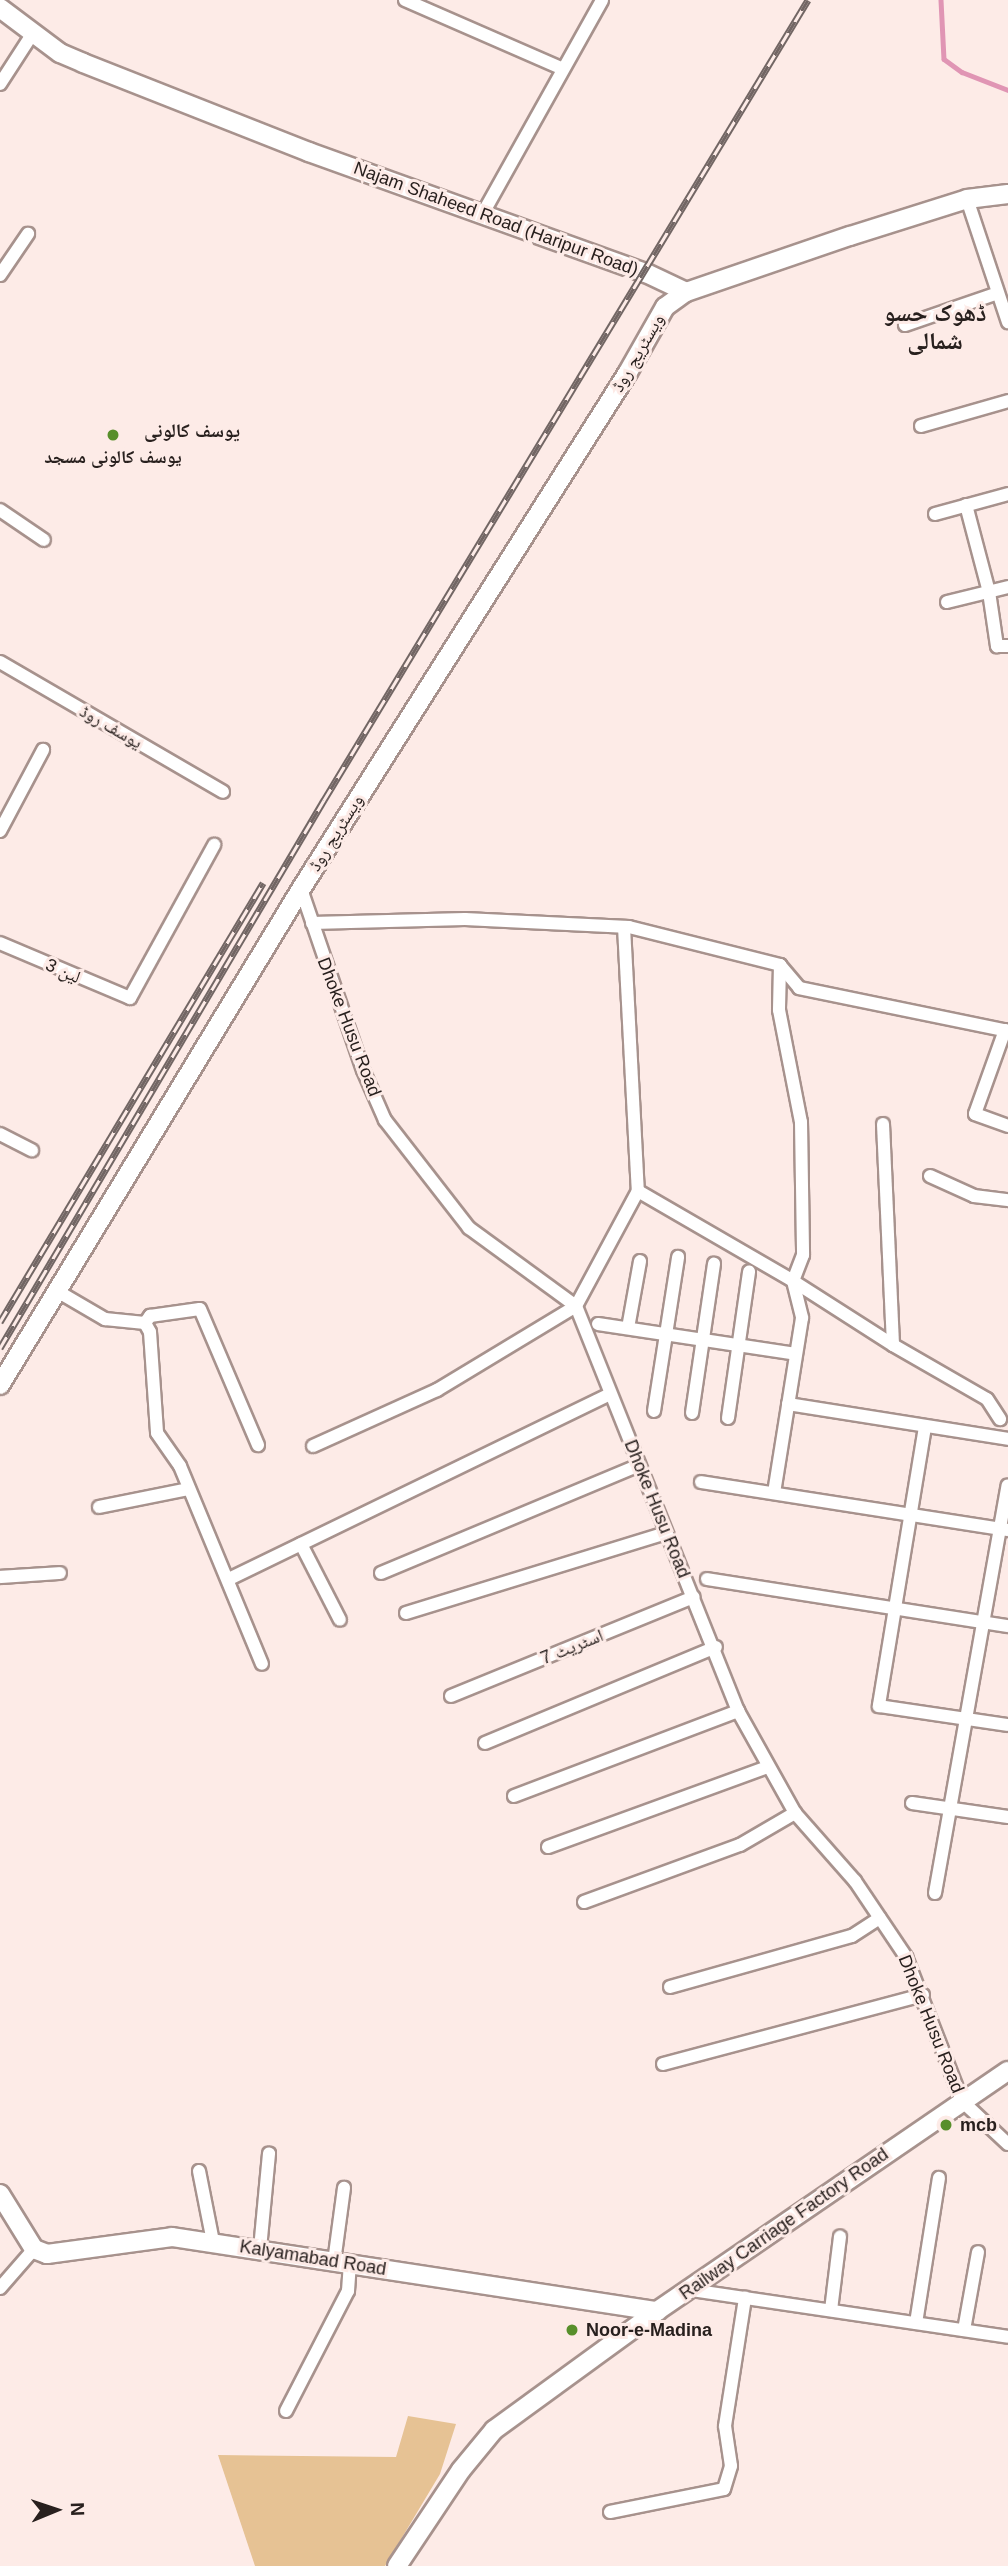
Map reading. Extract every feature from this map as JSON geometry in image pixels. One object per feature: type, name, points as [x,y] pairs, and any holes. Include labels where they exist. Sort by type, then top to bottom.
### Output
[{"type":"main road","name":"Najam Shaheed Road (Haripur Road)","points":[[0,8],[33,33],[83,63],[482,215],[646,273],[687,292]]},
{"type":"main road","points":[[687,292],[967,199],[1008,194]]},
{"type":"main road","name":"ویسٹریج روڈ","points":[[0,1385],[301,889],[627,374],[664,307],[687,292]]},
{"type":"main road","name":"Railway Carriage Factory Road","points":[[397,2566],[461,2470],[494,2430],[657,2311],[1008,2071]]},
{"type":"main road","points":[[0,2194],[34,2249]]},
{"type":"main road","name":"Kalyamabad Road","points":[[34,2249],[47,2254],[172,2237],[657,2311]]},
{"type":"street","points":[[405,0],[563,69]]},
{"type":"street","points":[[482,215],[602,0]]},
{"type":"street","points":[[0,84],[33,33]]},
{"type":"street","points":[[967,199],[1008,322]]},
{"type":"street","points":[[0,275],[28,234]]},
{"type":"street","points":[[905,325],[998,293]]},
{"type":"street","points":[[921,426],[1008,401]]},
{"type":"street","points":[[935,514],[1008,494]]},
{"type":"street","points":[[966,505],[989,592],[997,646],[1008,646]]},
{"type":"street","points":[[0,510],[44,540]]},
{"type":"street","points":[[947,602],[1008,587]]},
{"type":"street","name":"یوسف روڈ","points":[[0,662],[223,792]]},
{"type":"street","points":[[0,831],[43,750]]},
{"type":"street","name":"لین 3","points":[[0,943],[126,998],[133,996],[214,845]]},
{"type":"street","name":"Dhoke Husu Road","points":[[301,889],[385,1120],[469,1228],[576,1306],[666,1532],[716,1647],[738,1711],[795,1814],[855,1881],[906,1957],[962,2101],[1008,2144]]},
{"type":"street","points":[[312,923],[465,919],[624,926],[780,965],[799,988],[1007,1031],[975,1114],[1008,1126]]},
{"type":"street","points":[[313,1446],[438,1390],[576,1306],[638,1191],[624,926]]},
{"type":"street","points":[[774,1493],[802,1318],[793,1281],[803,1255],[801,1122],[779,1010],[780,965]]},
{"type":"street","points":[[883,1124],[893,1345]]},
{"type":"street","points":[[0,1134],[32,1150]]},
{"type":"street","points":[[930,1177],[974,1196],[1008,1200]]},
{"type":"street","points":[[638,1191],[793,1281],[893,1345],[986,1399],[1004,1418],[1005,1438],[788,1404]]},
{"type":"street","points":[[654,1411],[678,1257]]},
{"type":"street","points":[[628,1328],[640,1261]]},
{"type":"street","points":[[692,1413],[714,1264]]},
{"type":"street","points":[[728,1418],[750,1272]]},
{"type":"street","points":[[57,1291],[104,1319],[145,1323]]},
{"type":"street","points":[[145,1323],[150,1316],[200,1309],[258,1445]]},
{"type":"street","points":[[145,1323],[150,1332],[157,1433],[180,1466],[262,1664]]},
{"type":"street","points":[[598,1324],[796,1354]]},
{"type":"street","points":[[229,1580],[610,1394]]},
{"type":"street","points":[[925,1427],[893,1608],[879,1706],[1008,1725]]},
{"type":"street","points":[[381,1573],[639,1465]]},
{"type":"street","points":[[701,1482],[1004,1529]]},
{"type":"street","points":[[935,1893],[984,1622],[1004,1529],[1008,1485]]},
{"type":"street","points":[[99,1507],[188,1489]]},
{"type":"street","points":[[406,1613],[666,1532]]},
{"type":"street","points":[[301,1545],[340,1620]]},
{"type":"street","points":[[0,1577],[60,1573]]},
{"type":"street","points":[[707,1579],[1008,1626]]},
{"type":"street","name":"اسٹریٹ 7","points":[[451,1696],[694,1597]]},
{"type":"street","points":[[485,1744],[716,1647]]},
{"type":"street","points":[[514,1796],[738,1711]]},
{"type":"street","points":[[548,1847],[768,1767]]},
{"type":"street","points":[[912,1802],[1008,1817]]},
{"type":"street","points":[[584,1902],[740,1845],[795,1814]]},
{"type":"street","points":[[670,1987],[852,1936],[880,1918]]},
{"type":"street","points":[[663,2064],[923,1995]]},
{"type":"street","points":[[260,2249],[269,2153]]},
{"type":"street","points":[[199,2171],[213,2242]]},
{"type":"street","points":[[916,2323],[939,2178]]},
{"type":"street","points":[[286,2412],[348,2291],[342,2263],[344,2188]]},
{"type":"street","points":[[831,2311],[840,2237]]},
{"type":"street","points":[[0,2288],[34,2249]]},
{"type":"street","points":[[964,2330],[978,2252]]},
{"type":"street","points":[[691,2290],[964,2330],[1007,2332]]},
{"type":"street","points":[[610,2512],[724,2489],[731,2466],[724,2426],[745,2298]]},
{"type":"shaded area","points":[[408,2416],[456,2424],[440,2474],[385,2566],[255,2566],[218,2455],[396,2457]]},
{"type":"waterway","points":[[941,0],[944,59],[962,72],[1008,90]]},
{"type":"railway","points":[[0,1348],[324,800],[808,0]]},
{"type":"railway","points":[[0,1322],[263,883]]},
{"type":"place","name":"یوسف کالونی مسجد","points":[[113,435]]},
{"type":"place","name":"mcb","points":[[946,2125]]},
{"type":"place","name":"Noor-e-Madina","points":[[572,2330]]},
{"type":"district","name":"ڈھوک حسو شمالی","points":[[935,327]]},
{"type":"district","name":"یوسف کالونی","points":[[192,431]]}]
